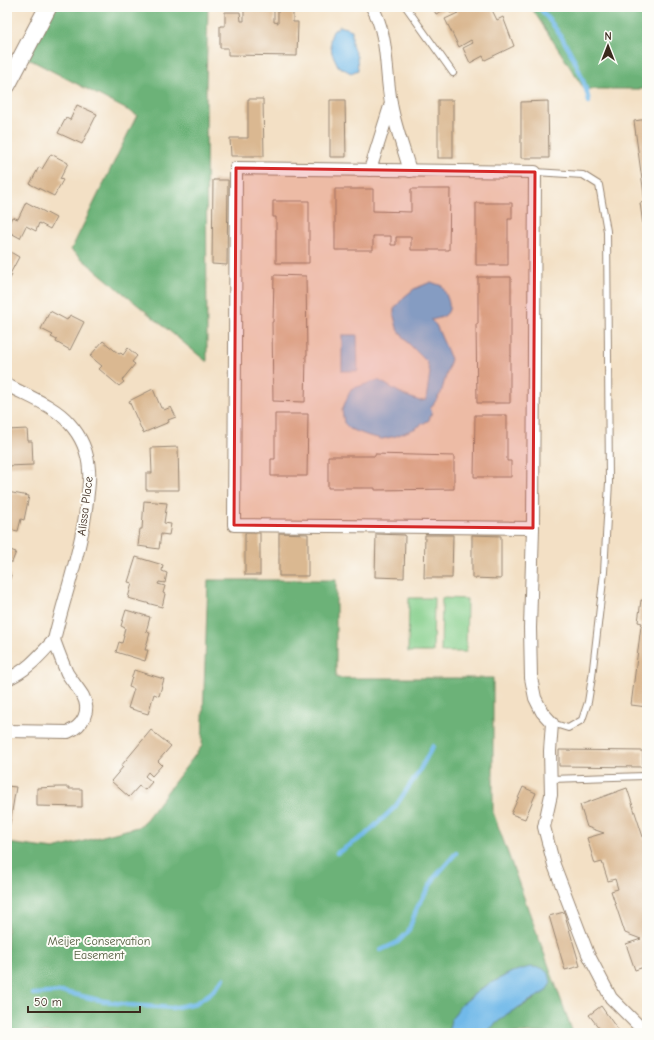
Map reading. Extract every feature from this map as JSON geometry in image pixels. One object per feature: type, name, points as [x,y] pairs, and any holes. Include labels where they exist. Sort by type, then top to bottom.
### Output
[{"type":"main road","points":[[7,85],[48,7]]},
{"type":"street","points":[[372,7],[377,14],[386,51],[391,103],[410,171]]},
{"type":"street","points":[[370,170],[391,103]]},
{"type":"street","points":[[533,528],[234,525],[236,168],[535,172],[533,528],[530,628],[532,678],[536,698],[542,712],[552,724],[550,751],[551,795],[544,827],[556,873],[588,954],[611,998],[647,1032]]},
{"type":"street","name":"Alissa Place","points":[[7,385],[61,415],[70,424],[80,438],[86,452],[89,470],[86,513],[80,545],[54,640],[33,663],[24,670],[7,679]]},
{"type":"street","points":[[7,731],[68,732],[81,724],[85,716],[86,707],[83,697],[64,667],[54,640]]},
{"type":"lane","points":[[406,7],[453,73]]},
{"type":"lane","points":[[535,172],[583,175],[599,185],[607,231],[609,482],[604,572],[593,669],[588,702],[582,720],[568,728],[552,724]]},
{"type":"lane","points":[[551,779],[644,776]]},
{"type":"highlighted area","points":[[236,168],[535,172],[533,528],[234,525]]},
{"type":"green space","points":[[48,7],[208,7],[206,87],[207,362],[71,250],[137,115],[23,56]]},
{"type":"green space","points":[[531,7],[647,7],[647,89],[584,89]]},
{"type":"green space","name":"Meijer Conservation Easement","points":[[208,580],[336,580],[336,678],[493,678],[493,812],[573,1033],[485,1033],[507,1014],[535,999],[512,972],[482,988],[460,1006],[448,1033],[7,1033],[7,843],[54,849],[141,826],[202,746]]},
{"type":"green space","points":[[409,598],[434,598],[433,652],[408,652]]},
{"type":"green space","points":[[442,598],[467,599],[466,652],[441,652]]},
{"type":"water","points":[[340,26],[352,30],[352,45],[357,57],[358,70],[351,73],[338,66],[332,53],[330,39],[333,31]]},
{"type":"water","points":[[431,282],[442,286],[449,302],[449,310],[443,317],[431,320],[436,325],[451,359],[441,393],[430,409],[432,411],[429,420],[414,429],[396,436],[382,439],[350,429],[344,423],[342,410],[351,389],[378,380],[406,396],[420,401],[426,400],[430,372],[427,362],[409,344],[397,328],[394,309],[404,297],[414,289]]},
{"type":"water","points":[[342,335],[357,335],[358,371],[342,371]]},
{"type":"water","points":[[530,967],[542,968],[549,974],[551,983],[545,992],[507,1014],[485,1033],[448,1033],[451,1020],[460,1006],[482,988],[512,972]]},
{"type":"building","points":[[244,7],[274,8],[274,22],[278,23],[278,8],[293,9],[293,22],[298,22],[297,56],[228,55],[228,48],[220,48],[220,26],[225,26],[225,12],[240,12],[241,21],[244,21]]},
{"type":"building","points":[[432,7],[500,7],[492,10],[497,20],[503,17],[514,46],[485,60],[483,56],[470,63],[463,48],[473,43],[471,40],[459,47],[445,19],[458,13],[456,10],[450,13],[448,8],[436,14]]},
{"type":"building","points":[[248,99],[263,99],[264,156],[231,156],[230,138],[248,138]]},
{"type":"building","points":[[330,100],[345,100],[346,157],[330,157]]},
{"type":"building","points":[[438,100],[453,100],[453,158],[438,158]]},
{"type":"building","points":[[548,101],[549,158],[521,158],[521,102]]},
{"type":"building","points":[[77,105],[97,114],[82,144],[58,133],[66,118],[70,120]]},
{"type":"building","points":[[647,119],[647,224],[643,225],[640,203],[645,202],[634,121]]},
{"type":"building","points":[[51,154],[68,163],[60,179],[63,180],[54,196],[30,184],[39,167],[42,169]]},
{"type":"building","points":[[213,180],[228,180],[227,265],[212,264]]},
{"type":"building","points":[[335,189],[373,189],[373,211],[411,212],[411,189],[450,189],[449,250],[411,250],[411,237],[396,237],[396,245],[391,245],[391,236],[373,236],[373,250],[335,250]]},
{"type":"building","points":[[273,201],[309,201],[309,263],[276,263],[276,217],[273,217]]},
{"type":"building","points":[[26,202],[56,218],[50,229],[39,223],[36,231],[26,226],[20,238],[7,231],[7,227],[12,217],[18,219]]},
{"type":"building","points":[[476,203],[512,203],[512,219],[508,219],[508,265],[476,265]]},
{"type":"building","points":[[7,250],[19,257],[10,274],[12,275],[7,284]]},
{"type":"building","points":[[274,275],[306,276],[307,355],[305,402],[273,401],[272,322]]},
{"type":"building","points":[[478,277],[511,277],[510,403],[477,403],[476,324],[478,324]]},
{"type":"building","points":[[50,311],[67,320],[70,315],[84,322],[70,350],[56,342],[57,340],[51,337],[53,335],[41,329]]},
{"type":"building","points":[[103,341],[119,354],[121,353],[123,355],[128,348],[137,356],[132,362],[135,364],[122,380],[124,382],[119,386],[99,369],[102,366],[90,356]]},
{"type":"building","points":[[153,389],[161,408],[164,410],[171,407],[176,417],[168,420],[169,422],[143,433],[129,401]]},
{"type":"building","points":[[275,414],[308,414],[307,476],[271,476],[271,459],[275,459]]},
{"type":"building","points":[[475,415],[507,415],[507,461],[511,461],[511,477],[474,477]]},
{"type":"building","points":[[27,429],[28,441],[32,441],[33,465],[7,466],[7,430]]},
{"type":"building","points":[[178,447],[179,490],[146,490],[146,473],[152,473],[151,448]]},
{"type":"building","points":[[375,454],[454,456],[454,489],[375,490],[375,488],[328,488],[328,456],[375,456]]},
{"type":"building","points":[[7,492],[29,496],[24,520],[21,519],[18,531],[7,529]]},
{"type":"building","points":[[144,501],[167,503],[164,523],[171,524],[169,535],[161,534],[159,549],[138,546],[140,529],[142,529]]},
{"type":"building","points":[[245,533],[260,533],[260,575],[245,575]]},
{"type":"building","points":[[279,533],[308,534],[308,576],[279,576]]},
{"type":"building","points":[[376,534],[405,535],[404,578],[375,577]]},
{"type":"building","points":[[425,535],[453,535],[452,578],[424,578]]},
{"type":"building","points":[[472,535],[501,536],[501,579],[472,578]]},
{"type":"building","points":[[7,549],[16,552],[12,562],[10,562],[9,568],[7,567]]},
{"type":"building","points":[[136,557],[163,565],[162,571],[167,573],[165,583],[159,582],[158,584],[165,586],[162,607],[128,598],[132,583],[128,582]]},
{"type":"building","points":[[7,574],[11,575],[7,588]]},
{"type":"building","points":[[646,588],[647,707],[631,705],[642,623],[638,622],[641,600],[645,601]]},
{"type":"building","points":[[126,610],[150,617],[146,632],[150,633],[145,650],[148,650],[145,661],[116,652],[119,642],[122,643],[124,636],[125,628],[121,626]]},
{"type":"building","points":[[134,670],[164,679],[159,696],[154,694],[148,714],[128,708],[134,689],[129,687]]},
{"type":"building","points":[[151,730],[171,746],[158,761],[162,765],[152,776],[148,772],[145,776],[152,782],[145,790],[139,786],[129,797],[111,781],[123,767],[121,766]]},
{"type":"building","points":[[559,750],[643,751],[643,767],[559,766]]},
{"type":"building","points":[[7,786],[16,787],[9,829],[7,829]]},
{"type":"building","points":[[59,787],[82,789],[82,807],[37,806],[37,788]]},
{"type":"building","points":[[523,787],[536,793],[525,819],[511,814]]},
{"type":"building","points":[[627,788],[644,840],[647,839],[647,966],[635,970],[626,944],[641,939],[625,933],[611,891],[618,889],[615,879],[608,881],[602,862],[595,864],[587,838],[604,833],[587,827],[580,805]]},
{"type":"building","points":[[564,912],[580,966],[565,970],[549,916]]},
{"type":"building","points":[[601,1006],[620,1033],[603,1033],[589,1015]]},
{"type":"waterway","points":[[539,7],[573,56],[583,80],[589,102]]},
{"type":"waterway","points":[[337,853],[364,836],[395,807],[418,773],[433,746]]},
{"type":"waterway","points":[[381,950],[398,942],[408,932],[417,908],[435,877],[456,853]]},
{"type":"waterway","points":[[33,994],[64,992],[128,1005],[172,1008],[196,1003],[212,992],[224,978]]}]
